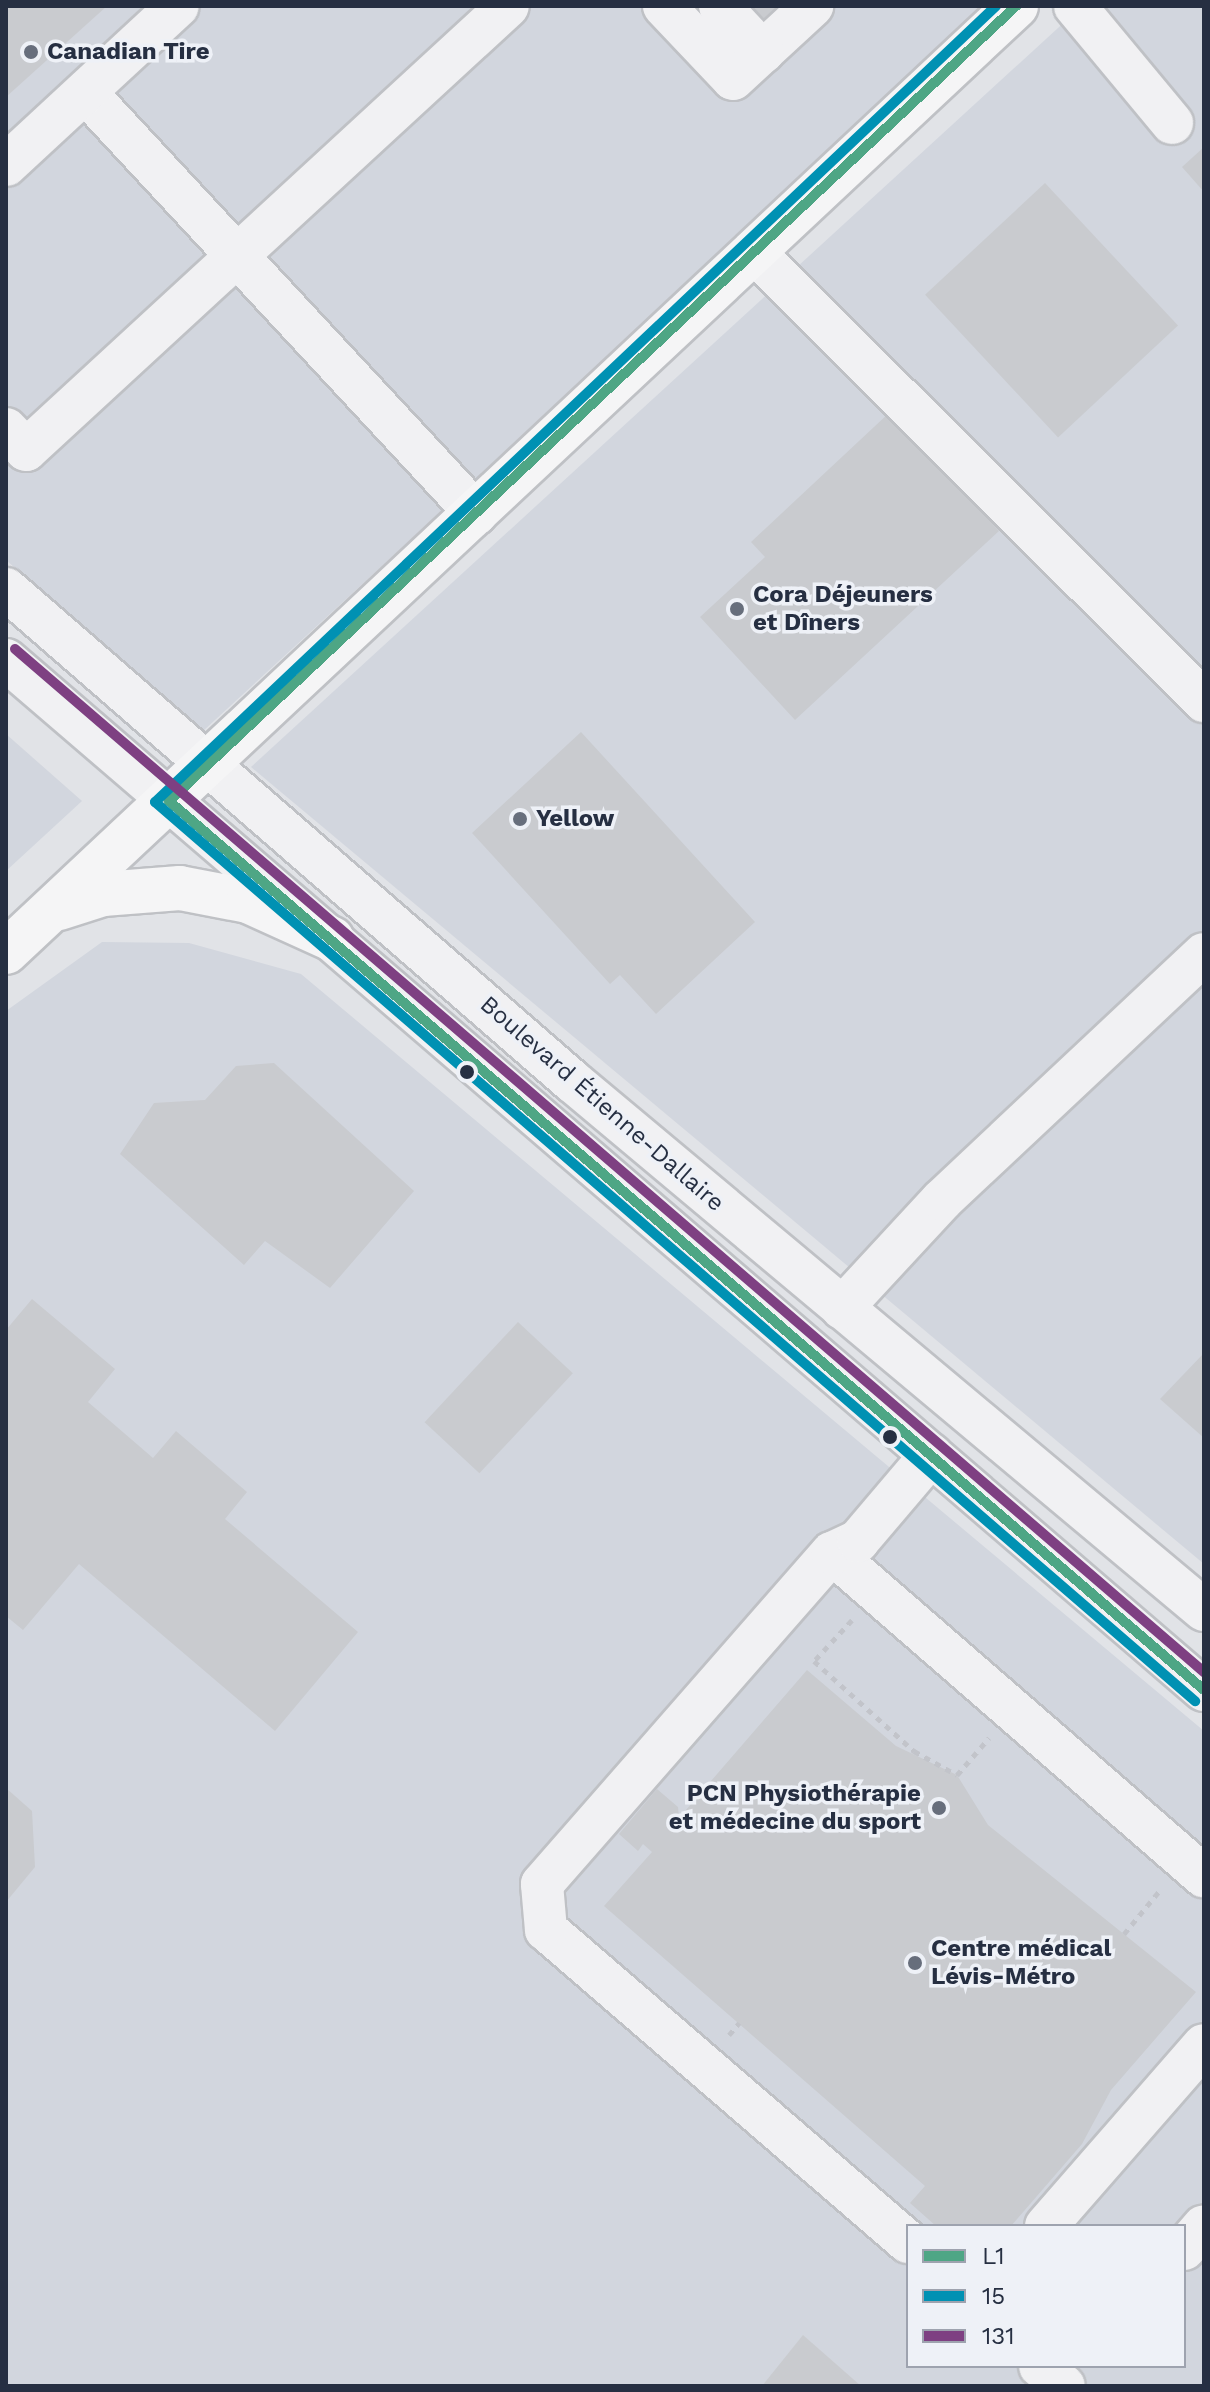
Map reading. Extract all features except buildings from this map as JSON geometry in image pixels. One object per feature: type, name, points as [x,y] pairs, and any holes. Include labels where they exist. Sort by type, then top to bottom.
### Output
[{"type":"main road","points":[[6,952],[1016,6]]},
{"type":"main road","points":[[53,910],[103,894],[180,888],[248,901],[332,939]]},
{"type":"street","points":[[6,165],[178,6]]},
{"type":"street","points":[[6,429],[26,450],[508,6]]},
{"type":"street","points":[[664,6],[733,79],[812,6]]},
{"type":"street","points":[[720,6],[763,52]]},
{"type":"street","points":[[1075,6],[1172,123]]},
{"type":"street","points":[[85,92],[476,513]]},
{"type":"street","points":[[754,252],[1204,701]]},
{"type":"street","name":"Boulevard Étienne-Dallaire","points":[[6,589],[842,1308],[1204,1610]]},
{"type":"street","points":[[6,660],[1204,1690]]},
{"type":"street","points":[[842,1308],[942,1200],[1204,954]]},
{"type":"street","points":[[906,2240],[546,1930],[542,1884],[832,1553],[837,1526],[921,1448]]},
{"type":"street","points":[[832,1553],[1204,1876]]},
{"type":"street","points":[[1048,2224],[1204,2045]]},
{"type":"street","points":[[1186,2247],[1204,2226]]},
{"type":"street","points":[[1042,2368],[1064,2386],[1081,2368]]},
{"type":"path","points":[[842,1631],[814,1661],[914,1751],[957,1775],[981,1746]]},
{"type":"path","points":[[1124,1934],[1153,1898]]},
{"type":"shaded area","points":[[6,6],[989,6],[202,732],[6,560]]},
{"type":"shaded area","points":[[1082,6],[1204,6],[1204,1564],[251,767]]},
{"type":"shaded area","points":[[6,734],[82,801],[6,871]]},
{"type":"shaded area","points":[[102,942],[189,943],[301,974],[1204,1731],[1204,2386],[6,2386],[6,1011]]},
{"type":"transit line","name":"15","points":[[996,6],[155,802],[1195,1701]]},
{"type":"transit line","name":"L1","points":[[1016,6],[169,801],[1204,1690]]},
{"type":"transit line","name":"131","points":[[15,649],[1204,1672]]},
{"type":"place","name":"Canadian Tire","points":[[31,52]]},
{"type":"place","name":"Cora Déjeuners et Dîners","points":[[737,609]]},
{"type":"place","name":"Yellow","points":[[520,819]]},
{"type":"place","name":"PCN Physiothérapie et médecine du sport","points":[[939,1808]]},
{"type":"place","name":"Centre médical Lévis-Métro","points":[[915,1963]]}]
